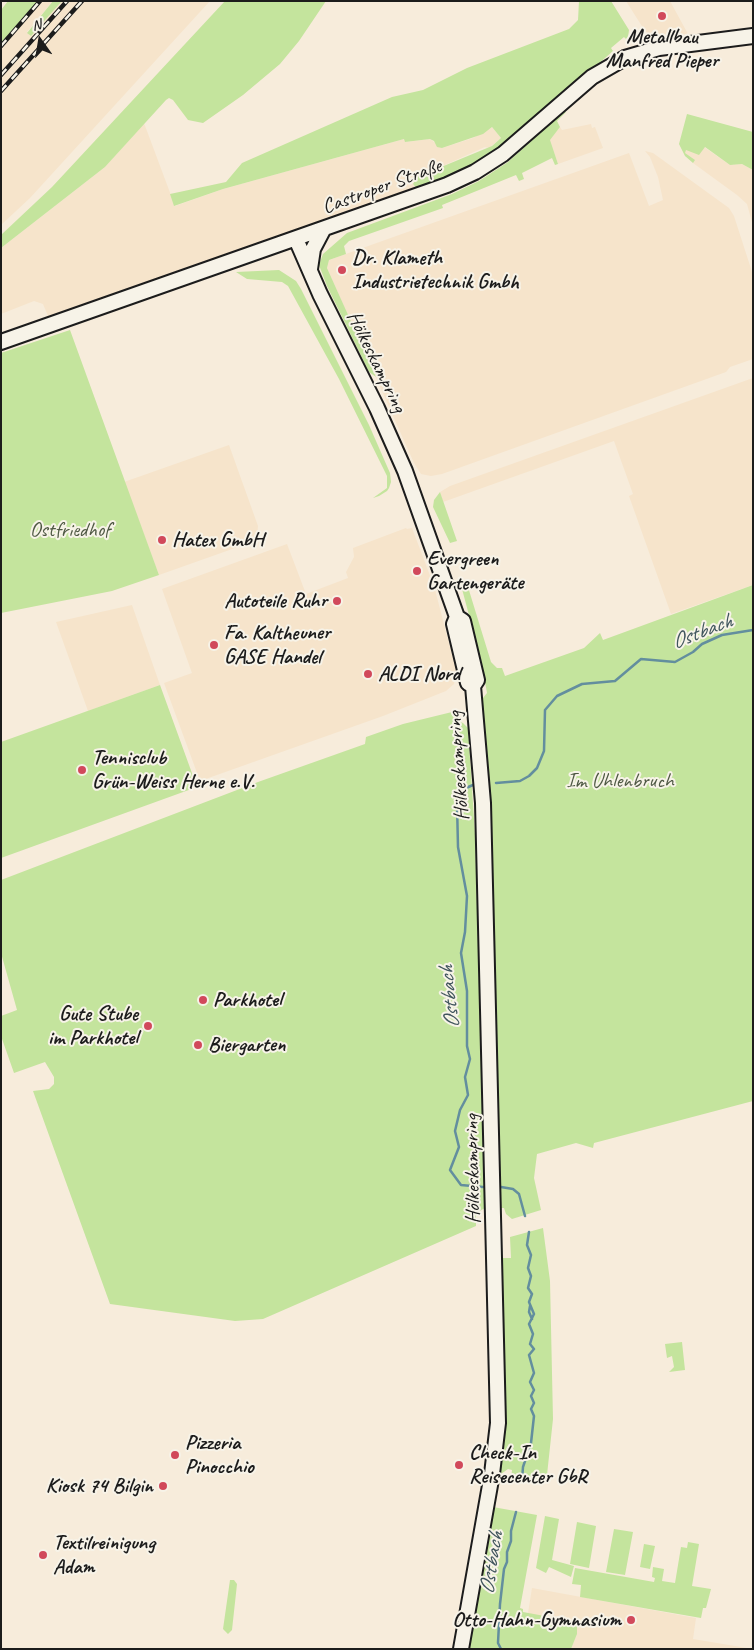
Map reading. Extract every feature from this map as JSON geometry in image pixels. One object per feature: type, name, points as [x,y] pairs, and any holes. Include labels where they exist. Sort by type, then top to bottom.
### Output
[{"type":"main road","name":"Castroper Straße","points":[[1,342],[447,185],[475,172],[504,154],[592,77],[625,58],[658,48],[753,36]]},
{"type":"main road","points":[[310,271],[313,249],[323,230]]},
{"type":"main road","name":"Hölkeskampring","points":[[292,241],[310,271],[377,408],[405,472],[457,617],[454,624],[468,683],[473,686],[483,803],[498,1423],[492,1474],[461,1649]]},
{"type":"main road","name":"Hölkeskampring","points":[[292,241],[303,275],[312,288],[320,294]]},
{"type":"shaded area","points":[[38,1],[53,1],[27,32],[31,36],[62,1],[210,1],[30,198],[1,225],[1,43]]},
{"type":"shaded area","points":[[626,1],[670,1],[688,34],[660,38],[652,37],[645,31]]},
{"type":"shaded area","points":[[144,123],[175,206],[223,189],[404,139],[406,142],[430,139],[442,148],[473,138],[492,127],[501,138],[489,148],[485,147],[416,178],[413,184],[415,188],[48,316],[43,304],[34,301],[1,314],[1,248],[105,167]]},
{"type":"shaded area","points":[[591,124],[592,128],[595,127],[603,148],[558,164],[549,140],[560,127],[562,130]]},
{"type":"shaded area","points":[[704,147],[730,165],[742,164],[753,170],[753,226],[747,204],[693,163],[694,160],[684,153],[686,150],[698,153]]},
{"type":"shaded area","points":[[645,151],[653,153],[729,208],[734,216],[753,275],[753,359],[730,367],[726,372],[442,474],[431,476],[421,474],[414,463],[327,268],[329,260],[629,153],[649,206],[663,200],[658,177],[650,157]]},
{"type":"shaded area","points":[[753,378],[753,585],[671,614],[629,496],[633,494],[614,441],[443,502],[440,492],[450,486]]},
{"type":"shaded area","points":[[229,445],[258,526],[257,536],[252,542],[159,575],[124,482]]},
{"type":"shaded area","points":[[406,528],[412,528],[434,586],[456,670],[454,684],[446,691],[383,716],[200,781],[164,683],[192,673],[162,589],[287,544],[306,594],[348,578],[346,572],[354,557],[353,548]]},
{"type":"shaded area","points":[[132,605],[160,685],[88,711],[56,622]]},
{"type":"shaded area","name":"Otto-Hahn-Gymnasium","points":[[532,1588],[696,1618],[693,1639],[753,1649],[571,1649],[577,1634],[528,1613]]},
{"type":"green space","points":[[8,1],[38,1],[1,43],[1,10]]},
{"type":"green space","points":[[53,1],[62,1],[31,36],[27,33]]},
{"type":"green space","points":[[225,1],[326,1],[299,41],[280,64],[243,95],[203,123],[188,120],[173,100],[169,98],[105,167],[1,248],[1,235],[52,187]]},
{"type":"green space","points":[[579,1],[611,1],[629,30],[628,37],[626,39],[624,37],[611,48],[613,51],[503,148],[478,164],[417,189],[413,184],[417,177],[492,146],[501,138],[492,127],[483,134],[442,148],[437,147],[434,141],[430,139],[405,142],[404,139],[223,189],[174,206],[170,194],[226,182],[242,163],[392,97],[423,90],[467,68],[569,29],[578,20]]},
{"type":"green space","points":[[563,112],[566,112],[557,121],[560,127],[550,140],[558,164],[555,165],[552,158],[522,173],[524,179],[519,181],[516,175],[442,205],[443,208],[349,241],[344,246],[346,254],[329,260],[327,268],[376,377],[369,372],[327,286],[319,265],[323,254],[347,233],[452,194],[479,181],[508,162]]},
{"type":"green space","points":[[687,114],[753,132],[753,170],[742,164],[730,165],[705,147],[699,155],[686,150],[685,153],[695,160],[693,163],[685,156],[679,144]]},
{"type":"green space","points":[[279,270],[296,281],[301,289],[369,425],[390,473],[391,482],[389,488],[379,496],[373,498],[387,488],[387,476],[339,379],[288,286],[282,282],[247,279],[236,272]]},
{"type":"green space","name":"Ostfriedhof","points":[[70,330],[159,575],[112,591],[1,613],[1,353]]},
{"type":"green space","points":[[440,492],[457,541],[450,543],[433,507],[434,500]]},
{"type":"green space","name":"Im Uhlenbruch","points":[[753,585],[753,1101],[594,1143],[593,1148],[576,1143],[537,1154],[534,1178],[541,1210],[512,1219],[506,1214],[504,1208],[500,1208],[495,997],[483,714],[483,698],[487,693],[481,660],[462,589],[468,587],[491,662],[497,668],[502,668],[505,676],[584,648],[600,633],[603,640]]},
{"type":"green space","name":"Tennisclub Grün-Weiss Herne e.V.","points":[[160,685],[197,787],[1,858],[1,742]]},
{"type":"green space","points":[[452,712],[456,720],[468,728],[475,834],[485,1208],[476,1213],[476,1226],[263,1319],[235,1321],[110,1304],[33,1091],[49,1089],[54,1084],[54,1077],[45,1062],[14,1073],[1,1036],[1,1016],[17,1010],[1,953],[1,880],[258,782],[365,744],[366,737],[403,724]]},
{"type":"green space","points":[[543,1228],[550,1281],[553,1419],[547,1475],[543,1485],[511,1479],[512,1470],[508,1469],[501,1474],[500,1468],[505,1421],[501,1258],[511,1258],[510,1237]]},
{"type":"green space","points":[[682,1342],[685,1370],[669,1372],[674,1367],[672,1356],[667,1358],[665,1344]]},
{"type":"green space","points":[[493,1507],[537,1515],[520,1608],[523,1609],[523,1612],[577,1622],[577,1634],[571,1649],[466,1649]]},
{"type":"green space","points":[[545,1516],[559,1519],[552,1560],[574,1566],[571,1577],[549,1567],[546,1573],[536,1568]]},
{"type":"green space","points":[[577,1522],[596,1526],[589,1568],[570,1564]]},
{"type":"green space","points":[[614,1529],[633,1532],[625,1575],[606,1572]]},
{"type":"green space","points":[[688,1542],[699,1544],[692,1586],[711,1589],[701,1618],[580,1597],[581,1585],[572,1584],[575,1568],[654,1582],[655,1578],[652,1577],[653,1567],[664,1569],[662,1581],[675,1583],[681,1547],[687,1548]]},
{"type":"green space","points":[[644,1544],[655,1546],[650,1569],[640,1567]]},
{"type":"green space","points":[[230,1580],[234,1580],[237,1584],[232,1630],[228,1634],[223,1629]]},
{"type":"waterway","name":"Ostbach","points":[[496,783],[520,781],[537,768],[544,751],[545,710],[557,696],[582,684],[615,681],[641,659],[675,662],[693,652],[702,644],[722,635],[753,630]]},
{"type":"waterway","name":"Ostbach","points":[[473,785],[459,791],[457,804],[458,847],[467,896],[465,932],[461,953],[467,991],[467,1046],[470,1059],[465,1077],[468,1095],[460,1110],[455,1131],[459,1147],[450,1170],[461,1185],[483,1187]]},
{"type":"waterway","name":"Ostbach","points":[[501,1187],[513,1189],[519,1194],[525,1216]]},
{"type":"waterway","name":"Ostbach","points":[[522,1480],[523,1467],[531,1443],[534,1416],[531,1409],[534,1403],[531,1396],[534,1390],[530,1382],[534,1373],[529,1355],[534,1349],[530,1344],[533,1334],[529,1324],[534,1314],[529,1302],[532,1294],[528,1288],[531,1276],[528,1268],[531,1255],[527,1245],[529,1232]]},
{"type":"waterway","name":"Ostbach","points":[[530,1306],[529,1312],[532,1319]]},
{"type":"waterway","name":"Ostbach","points":[[501,1649],[498,1643],[500,1604],[504,1569],[516,1512]]},
{"type":"railway","points":[[1,46],[40,1]]},
{"type":"railway","points":[[1,75],[67,1]]},
{"type":"railway","points":[[1,91],[82,1]]},
{"type":"place","name":"Metallbau Manfred Pieper","points":[[662,16]]},
{"type":"place","name":"Dr. Klameth Industrietechnik Gmbh","points":[[342,270]]},
{"type":"place","name":"Hatex GmbH","points":[[162,540]]},
{"type":"place","name":"Evergreen Gartengeräte","points":[[417,571]]},
{"type":"place","name":"Autoteile Ruhr","points":[[337,601]]},
{"type":"place","name":"Fa. Kaltheuner GASE Handel","points":[[214,645]]},
{"type":"place","name":"ALDI Nord","points":[[368,674]]},
{"type":"place","name":"Tennisclub Grün-Weiss Herne e.V.","points":[[82,770]]},
{"type":"place","name":"Parkhotel","points":[[203,1000]]},
{"type":"place","name":"Gute Stube im Parkhotel","points":[[148,1026]]},
{"type":"place","name":"Biergarten","points":[[198,1045]]},
{"type":"place","name":"Pizzeria Pinocchio","points":[[175,1455]]},
{"type":"place","name":"Check-In Reisecenter GbR","points":[[459,1465]]},
{"type":"place","name":"Kiosk 74 Bilgin","points":[[163,1486]]},
{"type":"place","name":"Textilreinigung Adam","points":[[43,1555]]},
{"type":"place","name":"Otto-Hahn-Gymnasium","points":[[631,1620]]}]
